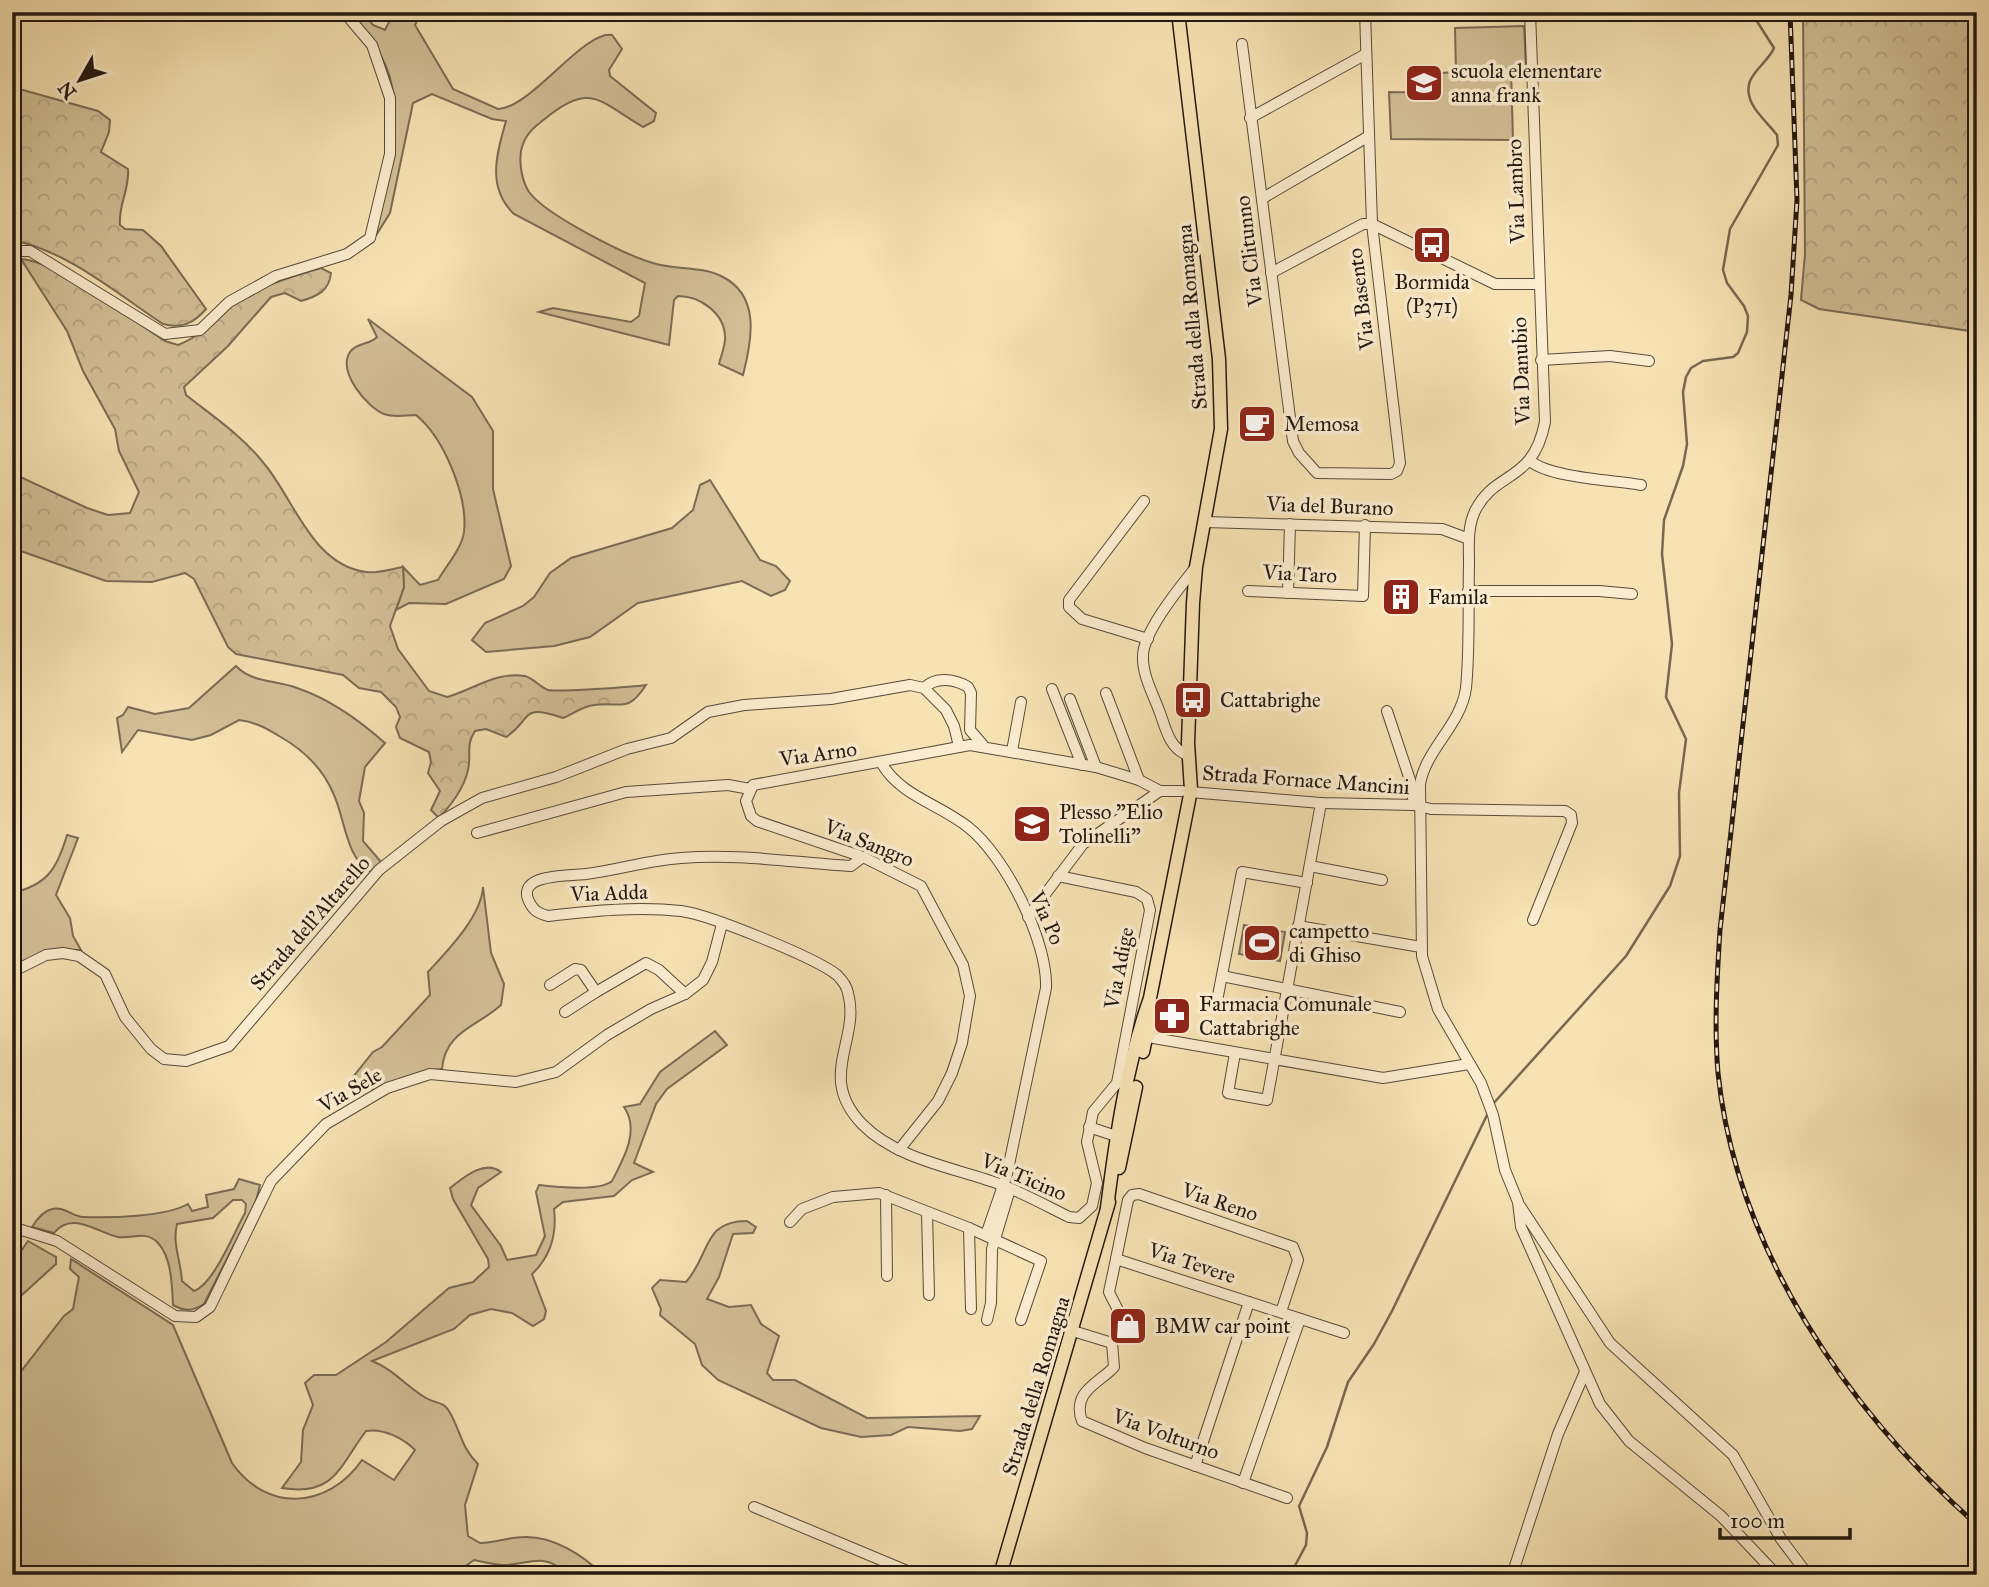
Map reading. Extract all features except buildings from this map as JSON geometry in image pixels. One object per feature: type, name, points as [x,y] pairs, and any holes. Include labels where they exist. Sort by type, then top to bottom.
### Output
[{"type":"main road","name":"Strada della Romagna","points":[[1000,1575],[1107,1208],[1120,1133],[1146,1032],[1150,998],[1182,833],[1196,567],[1218,457],[1221,396],[1178,12]]},
{"type":"street","points":[[12,251],[30,251],[165,334],[200,330],[229,302],[276,276],[348,254],[370,238],[390,154],[390,98],[372,45],[344,12]]},
{"type":"street","name":"Via Basento","points":[[1299,453],[1311,468],[1325,474],[1391,474],[1400,466],[1372,224],[1365,12]]},
{"type":"street","name":"Via Lambro","points":[[1530,12],[1538,284]]},
{"type":"street","name":"Via Clitunno","points":[[1242,44],[1293,441],[1299,453]]},
{"type":"street","points":[[1250,118],[1366,54]]},
{"type":"street","points":[[1263,198],[1369,136]]},
{"type":"street","points":[[1271,273],[1363,224],[1372,224],[1495,284],[1538,284]]},
{"type":"street","name":"Via Danubio","points":[[1417,806],[1424,766],[1462,702],[1470,527],[1484,497],[1530,461],[1541,443],[1545,422],[1538,284]]},
{"type":"street","points":[[1541,360],[1610,356],[1649,362]]},
{"type":"street","points":[[1530,461],[1537,467],[1558,472],[1641,485]]},
{"type":"street","points":[[1144,501],[1069,600],[1069,607],[1082,619],[1147,639]]},
{"type":"street","name":"Via del Burano","points":[[1205,522],[1365,525],[1453,531]]},
{"type":"street","points":[[1288,593],[1290,524]]},
{"type":"street","name":"Via Taro","points":[[1248,591],[1363,596],[1365,525]]},
{"type":"street","points":[[1453,531],[1470,527]]},
{"type":"street","points":[[1453,531],[1469,539]]},
{"type":"street","points":[[1187,749],[1171,742],[1144,669],[1143,655],[1147,639],[1176,592],[1196,567]]},
{"type":"street","points":[[1468,591],[1599,591],[1632,594]]},
{"type":"street","name":"Strada dell'Altarello","points":[[12,972],[46,955],[63,953],[79,956],[105,974],[136,1034],[164,1059],[186,1060],[229,1046],[379,870],[460,808],[510,788],[556,778],[627,749],[671,738],[708,712],[744,705],[839,698],[909,685],[923,688],[934,681],[950,680],[968,687],[971,693],[970,730],[983,746]]},
{"type":"street","points":[[923,688],[946,709],[959,746]]},
{"type":"street","points":[[1052,689],[1082,765]]},
{"type":"street","points":[[1106,693],[1139,780]]},
{"type":"street","points":[[1070,699],[1096,767]]},
{"type":"street","points":[[1012,751],[1021,702]]},
{"type":"street","points":[[1387,711],[1417,806]]},
{"type":"street","name":"Via Arno","points":[[477,833],[626,792],[729,785],[750,789],[762,781],[882,764],[959,746],[983,746],[1096,767],[1139,780],[1162,791]]},
{"type":"street","name":"Via Po","points":[[882,764],[896,783],[968,827],[995,857],[1028,917],[1047,968],[1046,988],[1007,1187],[990,1237],[987,1320]]},
{"type":"street","name":"Via Sangro","points":[[750,789],[746,797],[747,808],[757,821],[863,857],[921,886],[952,942],[969,981],[970,996],[962,1043],[952,1073],[938,1101],[899,1150]]},
{"type":"street","points":[[1028,917],[1083,844],[1162,791],[1186,790]]},
{"type":"street","name":"Strada Fornace Mancini","points":[[1186,790],[1321,803],[1565,811],[1571,815],[1572,823],[1533,920]]},
{"type":"street","points":[[1235,1053],[1228,1093],[1267,1100],[1321,803]]},
{"type":"street","name":"Strada Fornace Mancini","points":[[1417,806],[1421,947],[1438,1009],[1488,1102],[1505,1170],[1518,1202],[1521,1227],[1585,1372],[1600,1404],[1629,1441],[1721,1516],[1777,1575]]},
{"type":"street","name":"Via Adda","points":[[863,857],[852,866],[713,857],[662,860],[587,874],[542,877],[532,883],[527,893],[529,904],[536,912],[548,916],[636,909],[681,911],[722,924],[821,965],[839,976],[848,991],[850,1008],[840,1071],[841,1088],[849,1107],[862,1123],[899,1150]]},
{"type":"street","points":[[1310,866],[1382,880]]},
{"type":"street","points":[[1216,1006],[1242,872],[1307,883]]},
{"type":"street","name":"Via Adige","points":[[1058,876],[1136,892],[1146,899],[1150,911],[1117,1083],[1093,1112],[1089,1127]]},
{"type":"street","name":"Via Sele","points":[[12,1227],[57,1241],[175,1316],[196,1317],[209,1307],[271,1181],[326,1124],[387,1088],[430,1074],[516,1082],[556,1072],[607,1035],[651,1009],[685,994],[703,980],[712,962],[722,924]]},
{"type":"street","points":[[1298,926],[1421,947]]},
{"type":"street","points":[[565,1012],[646,963],[659,970],[685,994]]},
{"type":"street","points":[[550,985],[575,970],[581,970],[596,992]]},
{"type":"street","points":[[1222,976],[1400,1012]]},
{"type":"street","points":[[1146,1032],[1171,1041],[1392,1079],[1469,1064]]},
{"type":"street","points":[[1089,1127],[1120,1133]]},
{"type":"street","name":"Via Ticino","points":[[899,1150],[1007,1187],[1069,1217],[1086,1214],[1093,1206],[1097,1183],[1087,1142],[1089,1127]]},
{"type":"street","points":[[790,1222],[802,1209],[833,1197],[879,1193],[969,1228],[1041,1261],[1021,1320]]},
{"type":"street","name":"Via Reno","points":[[1116,1259],[1128,1200],[1132,1195],[1139,1194],[1293,1247],[1298,1260],[1281,1312]]},
{"type":"street","points":[[886,1195],[887,1276]]},
{"type":"street","points":[[1518,1202],[1610,1343],[1733,1455],[1781,1539],[1808,1575]]},
{"type":"street","points":[[928,1212],[929,1295]]},
{"type":"street","points":[[969,1228],[971,1309]]},
{"type":"street","name":"Via Tevere","points":[[1112,1343],[1123,1329],[1124,1319],[1109,1292],[1116,1259],[1344,1333]]},
{"type":"street","points":[[1195,1466],[1249,1302]]},
{"type":"street","points":[[1244,1483],[1300,1318]]},
{"type":"street","points":[[1073,1331],[1112,1343]]},
{"type":"street","name":"Via Volturno","points":[[1112,1343],[1114,1367],[1090,1384],[1079,1414],[1082,1421],[1195,1466],[1287,1498]]},
{"type":"street","points":[[1512,1575],[1558,1434],[1585,1372]]},
{"type":"street","points":[[754,1507],[917,1575]]},
{"type":"green space","points":[[348,12],[362,12],[373,25],[385,30],[394,12],[421,12],[415,25],[453,89],[498,109],[526,96],[587,44],[600,37],[612,35],[622,49],[609,70],[610,76],[656,113],[654,121],[643,127],[595,99],[574,100],[546,118],[527,136],[520,156],[525,183],[529,192],[552,212],[606,243],[640,259],[670,267],[713,273],[734,284],[748,306],[750,320],[751,333],[743,375],[719,364],[725,343],[724,328],[709,307],[694,299],[678,296],[674,300],[669,345],[539,312],[553,308],[631,322],[639,316],[645,283],[514,214],[505,204],[500,193],[496,169],[506,121],[492,119],[432,94],[413,103],[390,213],[375,237],[394,101],[385,64],[365,32]]},
{"type":"green space","points":[[1803,12],[1977,12],[1977,211],[1969,214],[1977,271],[1977,332],[1819,309],[1801,300],[1805,254]]},
{"type":"green space","points":[[1524,26],[1526,68],[1511,69],[1513,140],[1391,139],[1389,92],[1441,93],[1441,73],[1456,72],[1455,28]]},
{"type":"green space","points":[[12,87],[98,111],[110,120],[109,132],[101,152],[128,169],[120,225],[125,229],[143,230],[161,246],[206,309],[197,318],[182,325],[163,324],[72,263],[33,245],[12,240]]},
{"type":"green space","points":[[21,259],[53,269],[165,341],[178,345],[201,332],[240,299],[262,288],[321,268],[331,273],[322,292],[313,297],[301,301],[285,293],[271,297],[228,346],[184,387],[186,395],[228,428],[257,456],[307,530],[332,558],[348,567],[366,572],[403,567],[404,587],[390,626],[398,649],[429,691],[447,697],[495,679],[515,675],[528,677],[548,690],[646,685],[629,703],[590,706],[563,718],[533,713],[506,737],[486,729],[475,731],[470,743],[465,779],[454,800],[439,818],[431,810],[440,791],[428,773],[431,762],[429,752],[400,738],[396,727],[400,717],[396,707],[381,692],[359,688],[343,675],[236,654],[228,647],[194,579],[185,573],[152,582],[106,581],[12,548],[12,473],[108,515],[130,513],[139,492],[119,451],[115,429],[83,371],[67,331]]},
{"type":"green space","points":[[368,319],[472,397],[493,431],[493,489],[511,566],[504,579],[446,604],[409,603],[396,610],[404,587],[403,567],[420,585],[438,580],[460,544],[464,532],[464,518],[452,469],[445,453],[426,425],[416,415],[392,416],[377,410],[362,397],[351,379],[347,369],[350,352],[377,337]]},
{"type":"green space","points":[[710,480],[760,560],[776,566],[790,581],[785,590],[771,596],[742,581],[638,603],[590,637],[554,646],[486,652],[472,640],[485,623],[523,606],[534,597],[550,573],[571,558],[672,528],[693,510],[700,485]]},
{"type":"green space","points":[[236,666],[249,675],[289,685],[321,698],[354,718],[385,743],[365,767],[359,801],[364,813],[363,841],[381,862],[371,872],[356,858],[330,785],[318,768],[297,747],[265,728],[239,720],[211,735],[192,740],[138,730],[122,752],[117,718],[123,715],[128,707],[155,714],[189,708]]},
{"type":"green space","points":[[67,835],[78,838],[56,895],[70,918],[73,936],[81,950],[53,950],[12,967],[12,893],[34,885],[49,874]]},
{"type":"green space","points":[[483,887],[491,953],[504,984],[501,1005],[456,1038],[444,1056],[442,1069],[424,1071],[375,1089],[351,1088],[349,1082],[373,1052],[382,1047],[430,995],[428,972],[470,921]]},
{"type":"green space","name":"campetto di Ghiso","points":[[1244,925],[1285,932],[1280,961],[1239,954]]},
{"type":"green space","points":[[715,1031],[727,1045],[667,1089],[656,1104],[634,1163],[653,1172],[632,1180],[614,1196],[563,1202],[554,1209],[551,1245],[532,1274],[546,1311],[544,1319],[533,1326],[512,1313],[491,1309],[470,1315],[454,1329],[372,1361],[449,1411],[464,1445],[478,1464],[465,1505],[468,1536],[480,1543],[518,1537],[546,1540],[577,1554],[603,1575],[559,1575],[557,1566],[544,1561],[502,1565],[474,1560],[456,1573],[424,1571],[402,1575],[115,1575],[105,1568],[86,1575],[12,1575],[12,1383],[64,1316],[73,1309],[79,1277],[70,1269],[71,1259],[173,1325],[232,1463],[246,1479],[262,1491],[297,1499],[315,1496],[348,1476],[362,1460],[394,1480],[415,1450],[392,1435],[372,1430],[366,1431],[342,1466],[325,1483],[300,1490],[282,1488],[301,1462],[303,1430],[313,1405],[305,1383],[314,1375],[336,1375],[386,1342],[449,1288],[473,1282],[489,1267],[488,1259],[453,1199],[450,1188],[474,1171],[488,1168],[501,1172],[478,1188],[471,1205],[501,1246],[507,1260],[536,1255],[545,1236],[536,1192],[539,1185],[588,1188],[612,1181],[625,1154],[630,1134],[629,1116],[624,1107],[640,1104],[660,1072]]},
{"type":"green space","points":[[239,1179],[260,1185],[256,1201],[204,1304],[192,1309],[185,1310],[173,1305],[169,1264],[163,1249],[153,1239],[144,1236],[118,1237],[77,1223],[61,1226],[54,1233],[32,1227],[43,1213],[52,1209],[61,1209],[79,1217],[152,1214],[188,1204],[192,1211],[208,1207],[206,1195],[234,1189]],"holes":[[[233,1200],[242,1200],[246,1204],[245,1213],[223,1256],[209,1279],[194,1291],[182,1281],[176,1246],[177,1224],[213,1218]]]},
{"type":"green space","points":[[747,1221],[756,1227],[753,1233],[733,1234],[719,1277],[707,1299],[729,1307],[751,1305],[761,1324],[779,1336],[767,1373],[773,1380],[795,1380],[867,1418],[980,1416],[972,1429],[960,1431],[908,1427],[891,1435],[861,1437],[821,1428],[718,1380],[702,1365],[695,1344],[660,1315],[661,1309],[652,1288],[660,1280],[686,1282],[715,1233],[732,1222]]},
{"type":"green space","points":[[28,1241],[56,1257],[56,1264],[12,1304],[12,1256],[17,1257]]},
{"type":"waterway","points":[[1492,1105],[1626,956],[1670,886],[1680,856],[1679,793],[1686,739],[1666,697],[1672,644],[1662,554],[1664,520],[1683,466],[1687,444],[1683,392],[1686,377],[1691,368],[1703,361],[1733,357],[1738,353],[1747,332],[1748,316],[1727,283],[1723,270],[1730,229],[1778,145],[1777,135],[1756,111],[1749,97],[1750,81],[1774,48],[1751,12]]},
{"type":"waterway","points":[[1290,1575],[1306,1545],[1307,1533],[1299,1506],[1327,1447],[1348,1382],[1392,1311],[1489,1111]]},
{"type":"railway","points":[[1790,12],[1797,200],[1791,295],[1720,930],[1716,1019],[1718,1073],[1729,1138],[1748,1202],[1774,1263],[1806,1322],[1843,1378],[1885,1431],[1930,1480],[1977,1525]]},
{"type":"place","name":"scuola elementare anna frank","points":[[1424,83]]},
{"type":"place","name":"Bormida (P371)","points":[[1432,245]]},
{"type":"place","name":"Memosa","points":[[1257,424]]},
{"type":"place","name":"Famila","points":[[1401,597]]},
{"type":"place","name":"Cattabrighe","points":[[1193,700]]},
{"type":"place","name":"Plesso \"Elio Tolinelli\"","points":[[1032,824]]},
{"type":"place","name":"campetto di Ghiso","points":[[1262,943]]},
{"type":"place","name":"Farmacia Comunale Cattabrighe","points":[[1172,1016]]},
{"type":"place","name":"BMW car point","points":[[1128,1326]]}]
